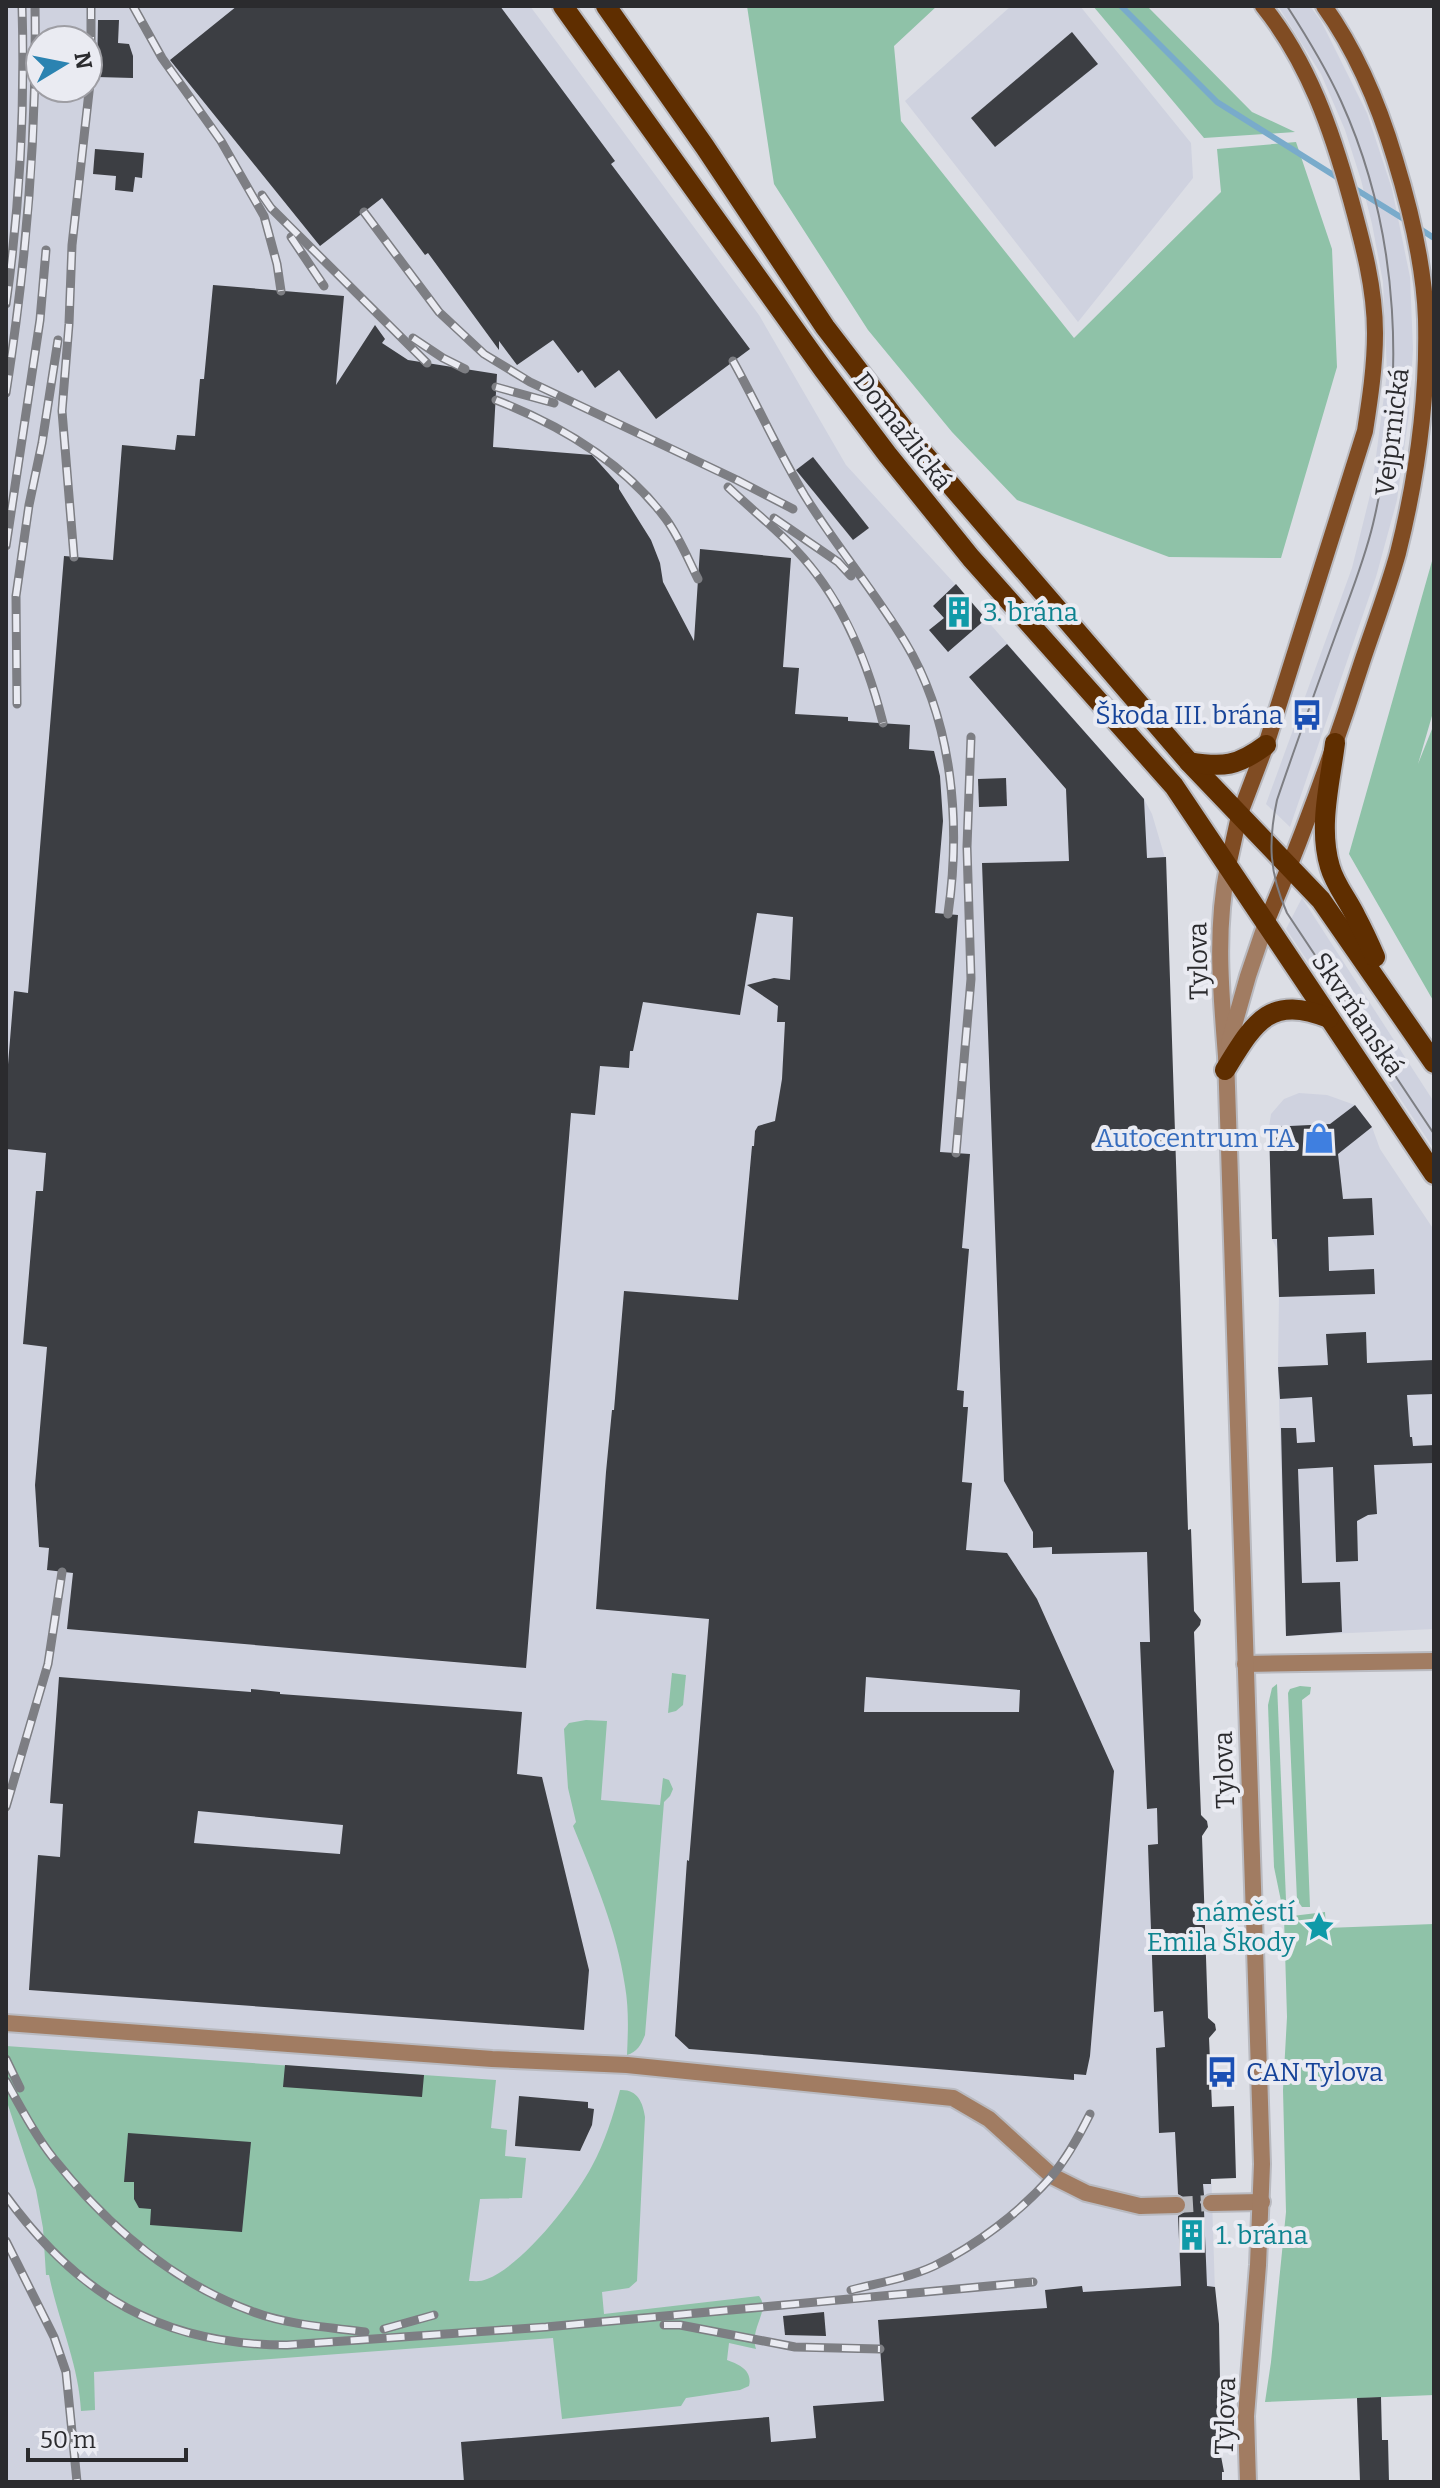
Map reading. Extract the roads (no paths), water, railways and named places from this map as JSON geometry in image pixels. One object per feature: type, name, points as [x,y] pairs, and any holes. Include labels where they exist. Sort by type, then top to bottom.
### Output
[{"type":"main road","name":"Domažlická","points":[[563,6],[887,454],[971,558],[1174,786],[1266,923]]},
{"type":"main road","name":"Domažlická","points":[[606,6],[817,315],[875,394],[1189,762],[1239,816]]},
{"type":"main road","name":"Vejprnická","points":[[1228,866],[1239,816],[1266,745],[1365,431],[1375,333],[1366,256],[1336,146],[1314,88],[1283,31],[1263,6]]},
{"type":"main road","name":"Vejprnická","points":[[1266,923],[1335,743],[1397,554],[1417,460],[1426,373],[1424,286],[1404,188],[1376,102],[1357,60],[1324,6]]},
{"type":"main road","points":[[1335,743],[1325,830],[1330,869],[1356,916],[1400,1011]]},
{"type":"main road","points":[[1189,762],[1214,766],[1234,764],[1266,745]]},
{"type":"main road","name":"Skvrňanská","points":[[1239,816],[1290,866],[1341,925],[1434,1063]]},
{"type":"main road","name":"Skvrňanská","points":[[1266,923],[1434,1174]]},
{"type":"main road","points":[[1226,1063],[1260,1020],[1274,1012],[1301,1009],[1329,1018]]},
{"type":"street","name":"Tylova","points":[[1228,866],[1218,956],[1226,1063],[1262,2149],[1262,2202],[1246,2416],[1248,2482]]},
{"type":"street","name":"Tylova","points":[[1226,1063],[1248,976],[1266,923]]},
{"type":"street","points":[[1245,1664],[1434,1661]]},
{"type":"street","points":[[6,2023],[492,2059],[627,2065],[953,2098],[989,2119],[1052,2176],[1086,2193],[1140,2206],[1177,2205]]},
{"type":"street","points":[[1211,2203],[1262,2202]]},
{"type":"waterway","points":[[1121,6],[1217,102],[1343,181]]},
{"type":"waterway","points":[[1352,187],[1407,221]]},
{"type":"waterway","points":[[1417,227],[1434,238]]},
{"type":"tunnel","points":[[1177,2205],[1211,2203]]},
{"type":"tram line","points":[[1287,6],[1329,77],[1361,151],[1376,203],[1386,256],[1392,310],[1393,363],[1384,471],[1373,524],[1277,800],[1272,857],[1287,913],[1434,1134]]},
{"type":"railway","points":[[6,304],[20,155],[22,6]]},
{"type":"railway","points":[[6,393],[29,200],[35,6]]},
{"type":"railway","points":[[74,557],[62,411],[72,245],[91,74],[91,6]]},
{"type":"railway","points":[[133,6],[162,58],[221,141],[264,216],[281,291]]},
{"type":"railway","points":[[262,195],[271,208],[427,363]]},
{"type":"railway","points":[[364,212],[439,312],[484,354],[530,382],[793,509]]},
{"type":"railway","points":[[291,237],[324,286]]},
{"type":"railway","points":[[6,546],[40,320],[46,250]]},
{"type":"railway","points":[[413,338],[465,369]]},
{"type":"railway","points":[[17,704],[16,596],[58,340]]},
{"type":"railway","points":[[733,361],[805,496],[905,642],[934,705],[943,739],[953,809],[954,845],[948,914]]},
{"type":"railway","points":[[496,387],[554,403]]},
{"type":"railway","points":[[496,400],[567,434],[631,480],[666,519],[698,579]]},
{"type":"railway","points":[[728,487],[796,550],[827,588],[861,653],[883,723]]},
{"type":"railway","points":[[774,518],[838,562],[851,576]]},
{"type":"railway","points":[[956,1153],[971,979],[967,847],[971,737]]},
{"type":"railway","points":[[6,1807],[48,1664],[62,1572]]},
{"type":"railway","points":[[6,2059],[20,2088]]},
{"type":"railway","points":[[6,2081],[28,2121],[74,2183],[118,2228],[168,2267],[222,2299],[265,2316],[365,2332]]},
{"type":"railway","points":[[851,2290],[934,2266],[997,2227],[1051,2177],[1090,2114]]},
{"type":"railway","points":[[6,2196],[63,2261],[94,2287],[127,2308],[162,2324],[201,2336],[242,2343],[287,2345],[546,2327],[1033,2282]]},
{"type":"railway","points":[[6,2241],[54,2337],[66,2372],[77,2482]]},
{"type":"railway","points":[[384,2329],[434,2315]]},
{"type":"railway","points":[[664,2325],[680,2325],[795,2347],[880,2349]]},
{"type":"place","name":"3. brána","points":[[959,612]]},
{"type":"place","name":"Škoda III. brána","points":[[1307,715]]},
{"type":"place","name":"Autocentrum TA","points":[[1319,1138]]},
{"type":"place","name":"náměstí Emila Škody","points":[[1319,1927]]},
{"type":"place","name":"CAN Tylova","points":[[1222,2072]]},
{"type":"place","name":"1. brána","points":[[1192,2235]]}]
